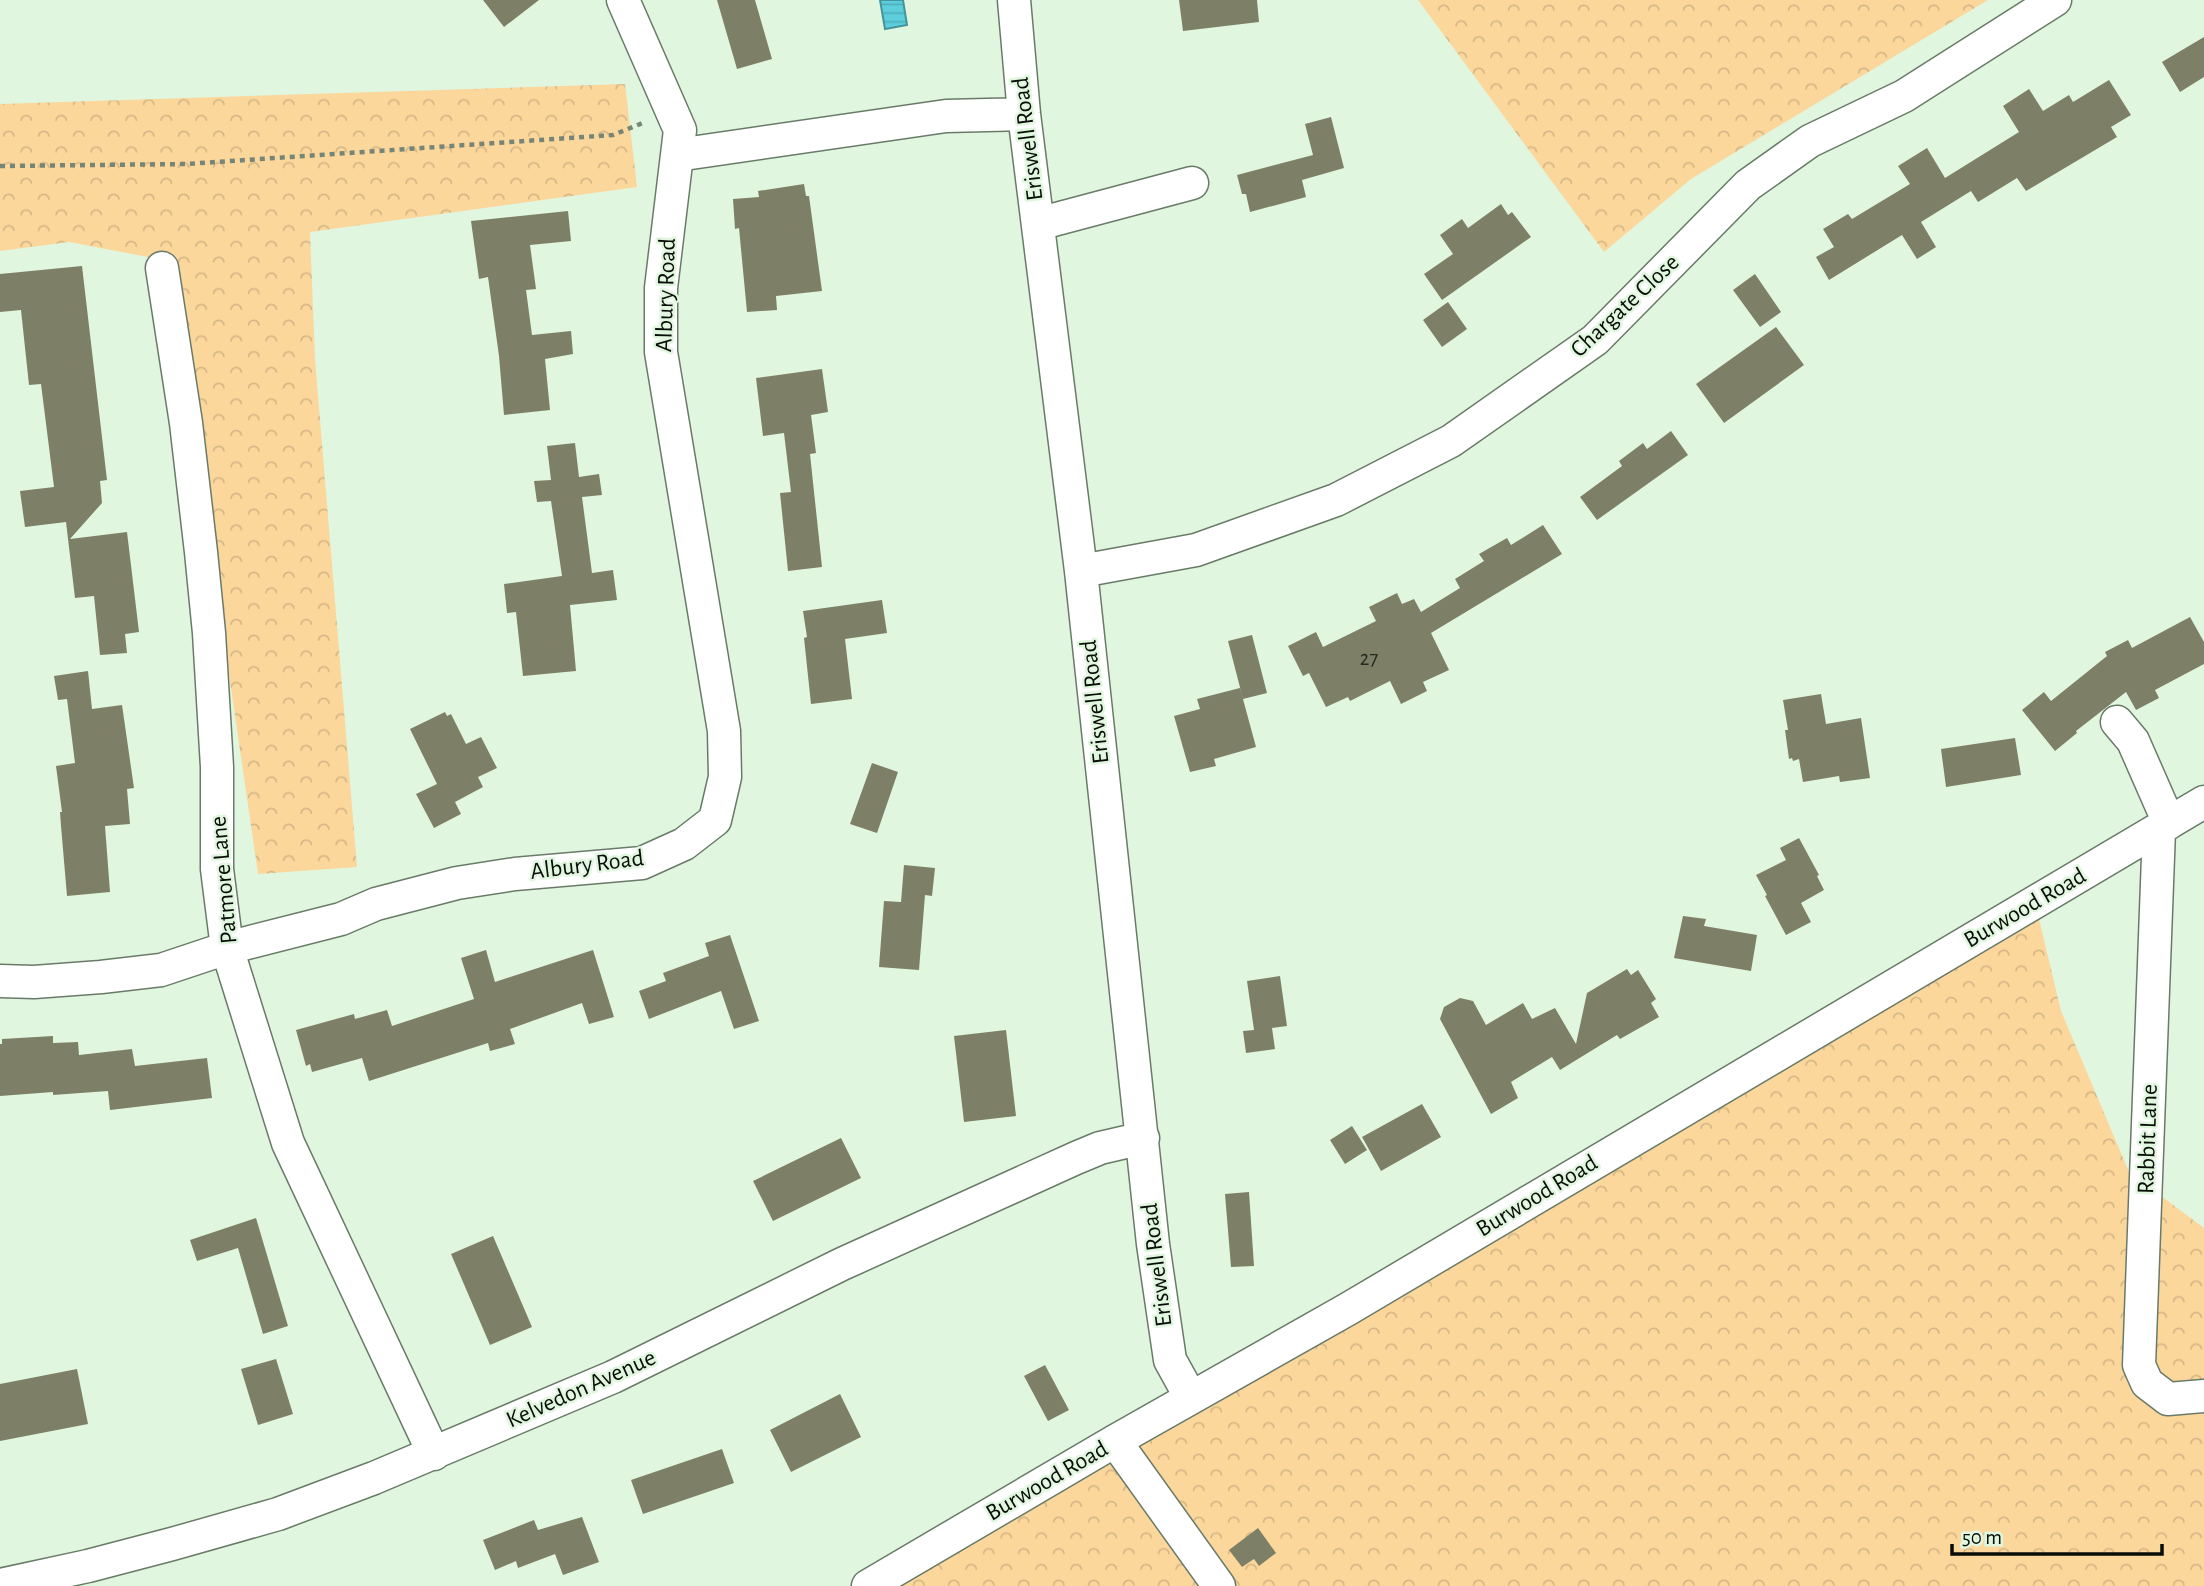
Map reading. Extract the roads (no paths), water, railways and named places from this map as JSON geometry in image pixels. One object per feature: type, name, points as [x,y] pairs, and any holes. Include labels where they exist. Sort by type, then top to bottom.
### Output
[{"type":"street","name":"Albury Road","points":[[0,981],[34,982],[161,970],[227,948],[341,919],[376,904],[457,883],[515,874],[642,863],[684,845],[715,820],[725,777],[724,731],[661,352],[661,288],[680,130],[623,0]]},
{"type":"street","name":"Eriswell Road","points":[[1014,0],[1024,114],[1081,571],[1153,1244],[1167,1349],[1170,1360],[1191,1398]]},
{"type":"street","name":"Chargate Close","points":[[1081,571],[1196,550],[1336,500],[1451,442],[1595,340],[1748,185],[1810,141],[1904,96],[2054,0]]},
{"type":"street","points":[[677,155],[946,116],[1024,114]]},
{"type":"street","points":[[1038,224],[1192,183]]},
{"type":"street","name":"Patmore Lane","points":[[162,268],[186,423],[203,566],[217,766],[218,869],[227,948],[288,1143],[434,1454]]},
{"type":"street","points":[[2117,722],[2133,741],[2164,827]]},
{"type":"street","name":"Burwood Road","points":[[868,1586],[1360,1302],[2204,803]]},
{"type":"street","name":"Rabbit Lane","points":[[2164,827],[2139,1365],[2147,1383],[2168,1399],[2204,1396]]},
{"type":"street","name":"Kelvedon Avenue","points":[[0,1585],[100,1563],[278,1514],[323,1498],[434,1454],[613,1377],[842,1264],[1076,1158],[1100,1148],[1143,1138]]},
{"type":"street","points":[[1115,1441],[1219,1586]]},
{"type":"water","points":[[880,0],[903,0],[907,25],[885,29]]}]
